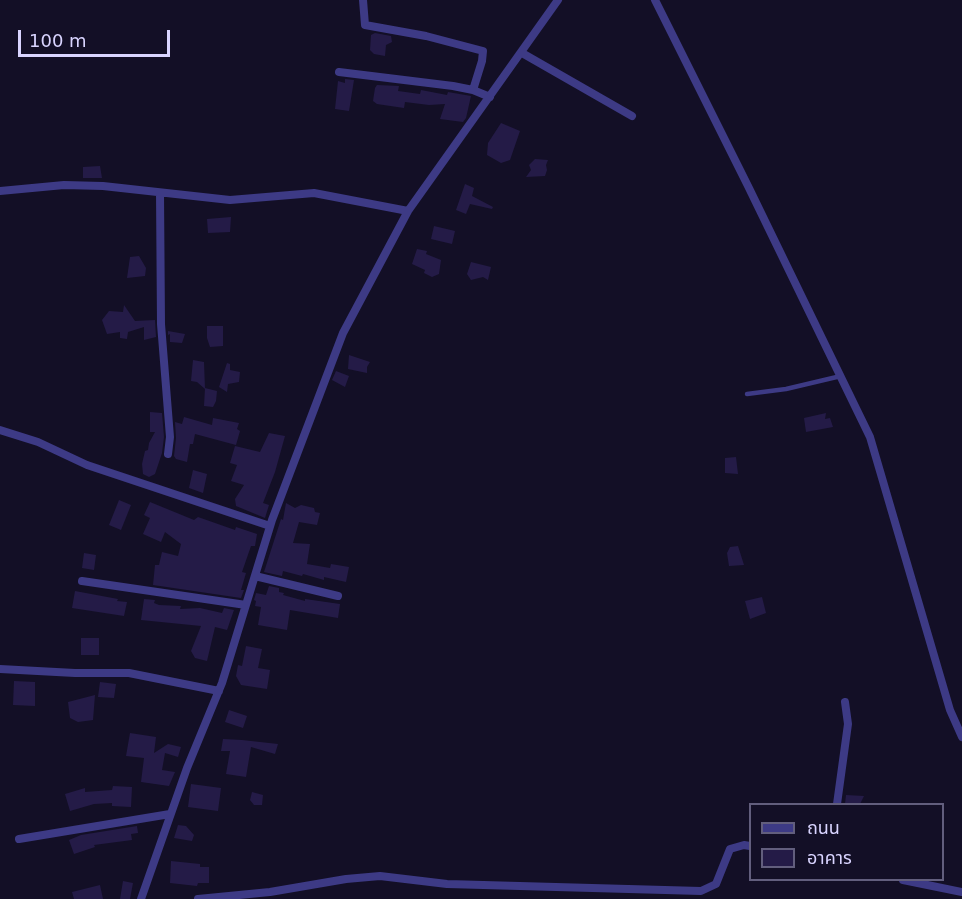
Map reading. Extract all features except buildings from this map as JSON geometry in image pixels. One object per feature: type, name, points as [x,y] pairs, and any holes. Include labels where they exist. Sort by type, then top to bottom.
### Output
[{"type":"street","points":[[363,0],[365,25],[426,36],[483,51],[473,90]]},
{"type":"street","points":[[141,899],[187,768],[219,691],[270,526],[343,333],[408,211],[558,0]]},
{"type":"street","points":[[655,0],[870,437],[950,710],[962,736]]},
{"type":"street","points":[[522,53],[632,116]]},
{"type":"street","points":[[339,72],[473,90],[490,97]]},
{"type":"street","points":[[0,190],[64,185],[103,186],[230,200],[314,193],[408,211]]},
{"type":"street","points":[[160,193],[161,324],[170,437],[168,454]]},
{"type":"street","points":[[0,430],[38,441],[87,465],[270,526]]},
{"type":"street","points":[[255,576],[338,596]]},
{"type":"street","points":[[82,581],[246,605]]},
{"type":"street","points":[[0,669],[129,673],[219,691]]},
{"type":"street","points":[[837,803],[848,724],[845,702]]},
{"type":"street","points":[[19,839],[170,814]]},
{"type":"street","points":[[198,899],[270,892],[346,879],[380,876],[447,884],[701,891],[716,884],[730,849],[749,846]]},
{"type":"street","points":[[912,881],[962,892]]},
{"type":"lane","points":[[747,394],[786,390],[841,376]]}]
